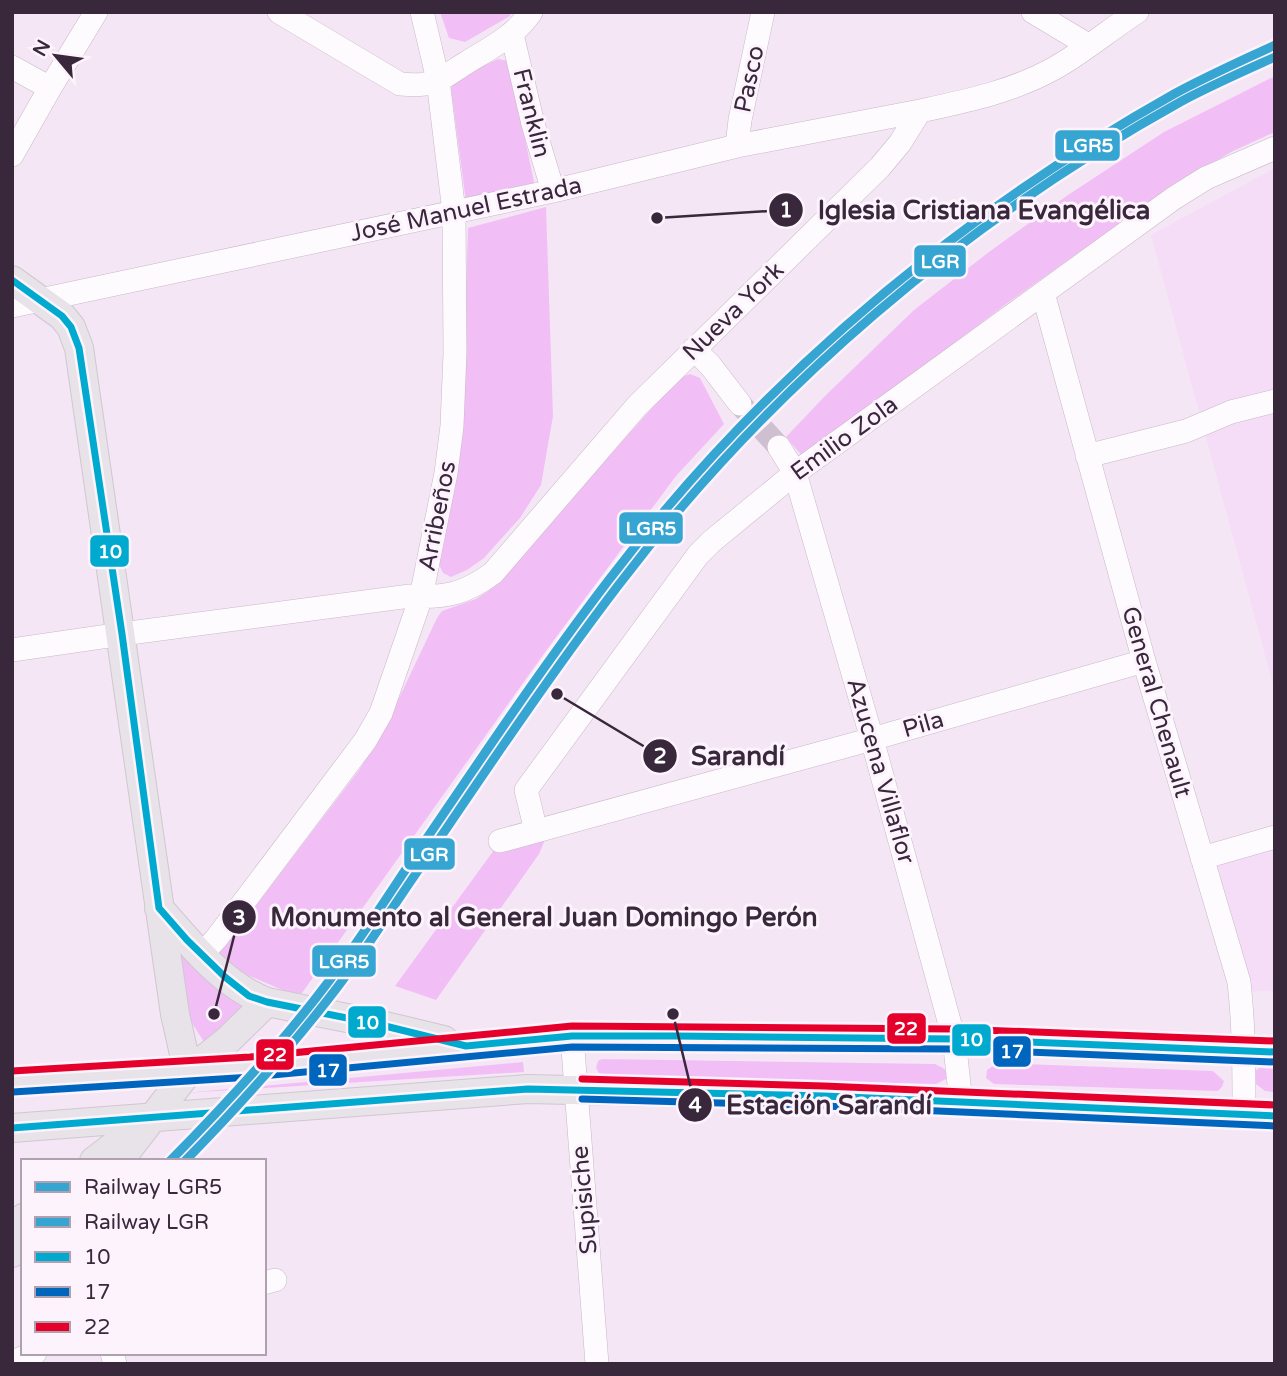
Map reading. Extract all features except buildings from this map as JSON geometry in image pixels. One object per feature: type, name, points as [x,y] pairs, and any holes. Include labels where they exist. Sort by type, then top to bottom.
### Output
[{"type":"main road","points":[[12,280],[62,316],[71,327],[79,348],[159,908],[175,1014],[188,1072]]},
{"type":"main road","points":[[159,908],[201,955],[249,996],[466,1046]]},
{"type":"main road","points":[[121,1159],[188,1072],[227,1041],[267,1002]]},
{"type":"main road","points":[[12,1082],[188,1072],[572,1036],[954,1039],[1275,1052]]},
{"type":"main road","points":[[12,1128],[528,1089],[961,1102],[1275,1116]]},
{"type":"main road","points":[[97,1159],[153,1116]]},
{"type":"street","points":[[12,155],[96,12]]},
{"type":"street","points":[[279,12],[400,84],[424,84],[438,80],[512,34],[531,12]]},
{"type":"street","name":"Arribeños","points":[[201,955],[365,741],[381,713],[421,597],[450,450],[455,392],[454,212],[438,80],[422,12]]},
{"type":"street","name":"Pasco","points":[[737,146],[763,12]]},
{"type":"street","points":[[1033,12],[1088,45]]},
{"type":"street","points":[[920,111],[995,94],[1048,72],[1138,12]]},
{"type":"street","name":"Franklin","points":[[512,34],[533,124],[553,191]]},
{"type":"street","points":[[12,67],[50,88]]},
{"type":"street","name":"José Manuel Estrada","points":[[12,306],[553,191],[737,146],[920,111]]},
{"type":"street","name":"Nueva York","points":[[12,650],[410,596],[441,597],[478,585],[493,573],[614,431],[880,167],[900,143],[920,111]]},
{"type":"street","name":"Emilio Zola","points":[[536,831],[526,790],[698,555],[712,541],[795,473],[1192,186],[1275,148]]},
{"type":"street","name":"General Chenault","points":[[1043,293],[1144,661],[1239,982],[1244,1051],[1244,1114]]},
{"type":"street","points":[[694,349],[740,404]]},
{"type":"street","points":[[1087,456],[1186,431],[1231,412],[1275,401]]},
{"type":"street","name":"Azucena Villaflor","points":[[779,447],[795,473],[872,738],[954,1039],[961,1102]]},
{"type":"street","name":"Pila","points":[[500,841],[1144,661]]},
{"type":"street","points":[[1202,858],[1275,837]]},
{"type":"street","name":"Supisiche","points":[[572,1036],[597,1364]]},
{"type":"street","points":[[12,1362],[30,1355]]},
{"type":"shaded area","points":[[440,12],[510,12],[510,16],[465,42],[449,38]]},
{"type":"shaded area","points":[[498,59],[509,61],[535,187],[466,202],[451,88],[458,78]]},
{"type":"shaded area","points":[[1275,76],[1275,132],[1233,151],[1171,187],[1006,304],[803,457],[786,437],[914,310],[989,252],[1068,195],[1164,132]]},
{"type":"shaded area","points":[[1275,168],[1275,692],[1151,235]]},
{"type":"shaded area","points":[[546,207],[553,416],[541,485],[520,518],[484,558],[451,577],[443,573],[437,560],[462,442],[468,228]]},
{"type":"shaded area","points":[[690,374],[700,378],[724,424],[676,476],[548,648],[302,993],[294,995],[224,965],[219,954],[360,769],[390,717],[442,611],[476,599],[488,591],[679,378]]},
{"type":"shaded area","points":[[547,835],[539,854],[436,1000],[395,986],[494,850]]},
{"type":"shaded area","points":[[1275,839],[1275,991],[1240,992],[1207,863]]},
{"type":"shaded area","points":[[178,948],[247,1004],[206,1045],[183,1003]]},
{"type":"shaded area","points":[[598,1061],[935,1064],[947,1072],[946,1079],[936,1084],[605,1076],[596,1068]]},
{"type":"shaded area","points":[[523,1062],[524,1072],[185,1093]]},
{"type":"shaded area","points":[[998,1063],[1213,1071],[1224,1081],[1218,1091],[994,1084],[986,1078],[987,1070]]},
{"type":"shaded area","points":[[1259,1068],[1275,1069],[1275,1092],[1265,1091],[1252,1081],[1253,1073]]},
{"type":"tunnel","points":[[740,404],[779,447]]},
{"type":"rail line","name":"LGR5","points":[[172,1159],[252,1074],[311,1005],[359,940],[505,724],[582,616],[668,507],[731,437],[797,371],[866,308],[938,249],[1014,194],[1092,142],[1174,94],[1275,45]]},
{"type":"rail line","name":"LGR","points":[[187,1159],[264,1077],[336,989],[591,622],[676,514],[738,444],[874,315],[1022,200],[1182,101],[1275,57]]},
{"type":"transit line","name":"10","points":[[12,280],[62,316],[71,327],[79,348],[122,634],[159,908],[187,940],[249,996],[466,1046],[572,1036],[675,1036],[954,1039],[1275,1052]]},
{"type":"transit line","name":"22","points":[[12,1071],[250,1057],[572,1026],[954,1029],[1275,1041]]},
{"type":"transit line","name":"17","points":[[13,1092],[252,1077],[572,1047],[954,1049],[1275,1062]]},
{"type":"transit line","name":"22","points":[[582,1079],[1275,1105]]},
{"type":"transit line","name":"10","points":[[12,1128],[528,1089],[824,1096],[1275,1116]]},
{"type":"transit line","name":"17","points":[[582,1099],[824,1106],[1275,1126]]},
{"type":"place","name":"Iglesia Cristiana Evangélica","points":[[657,218]]},
{"type":"place","name":"Sarandí","points":[[557,694]]},
{"type":"place","name":"Monumento al General Juan Domingo Perón","points":[[214,1014]]},
{"type":"place","name":"Estación Sarandí","points":[[673,1014]]}]
